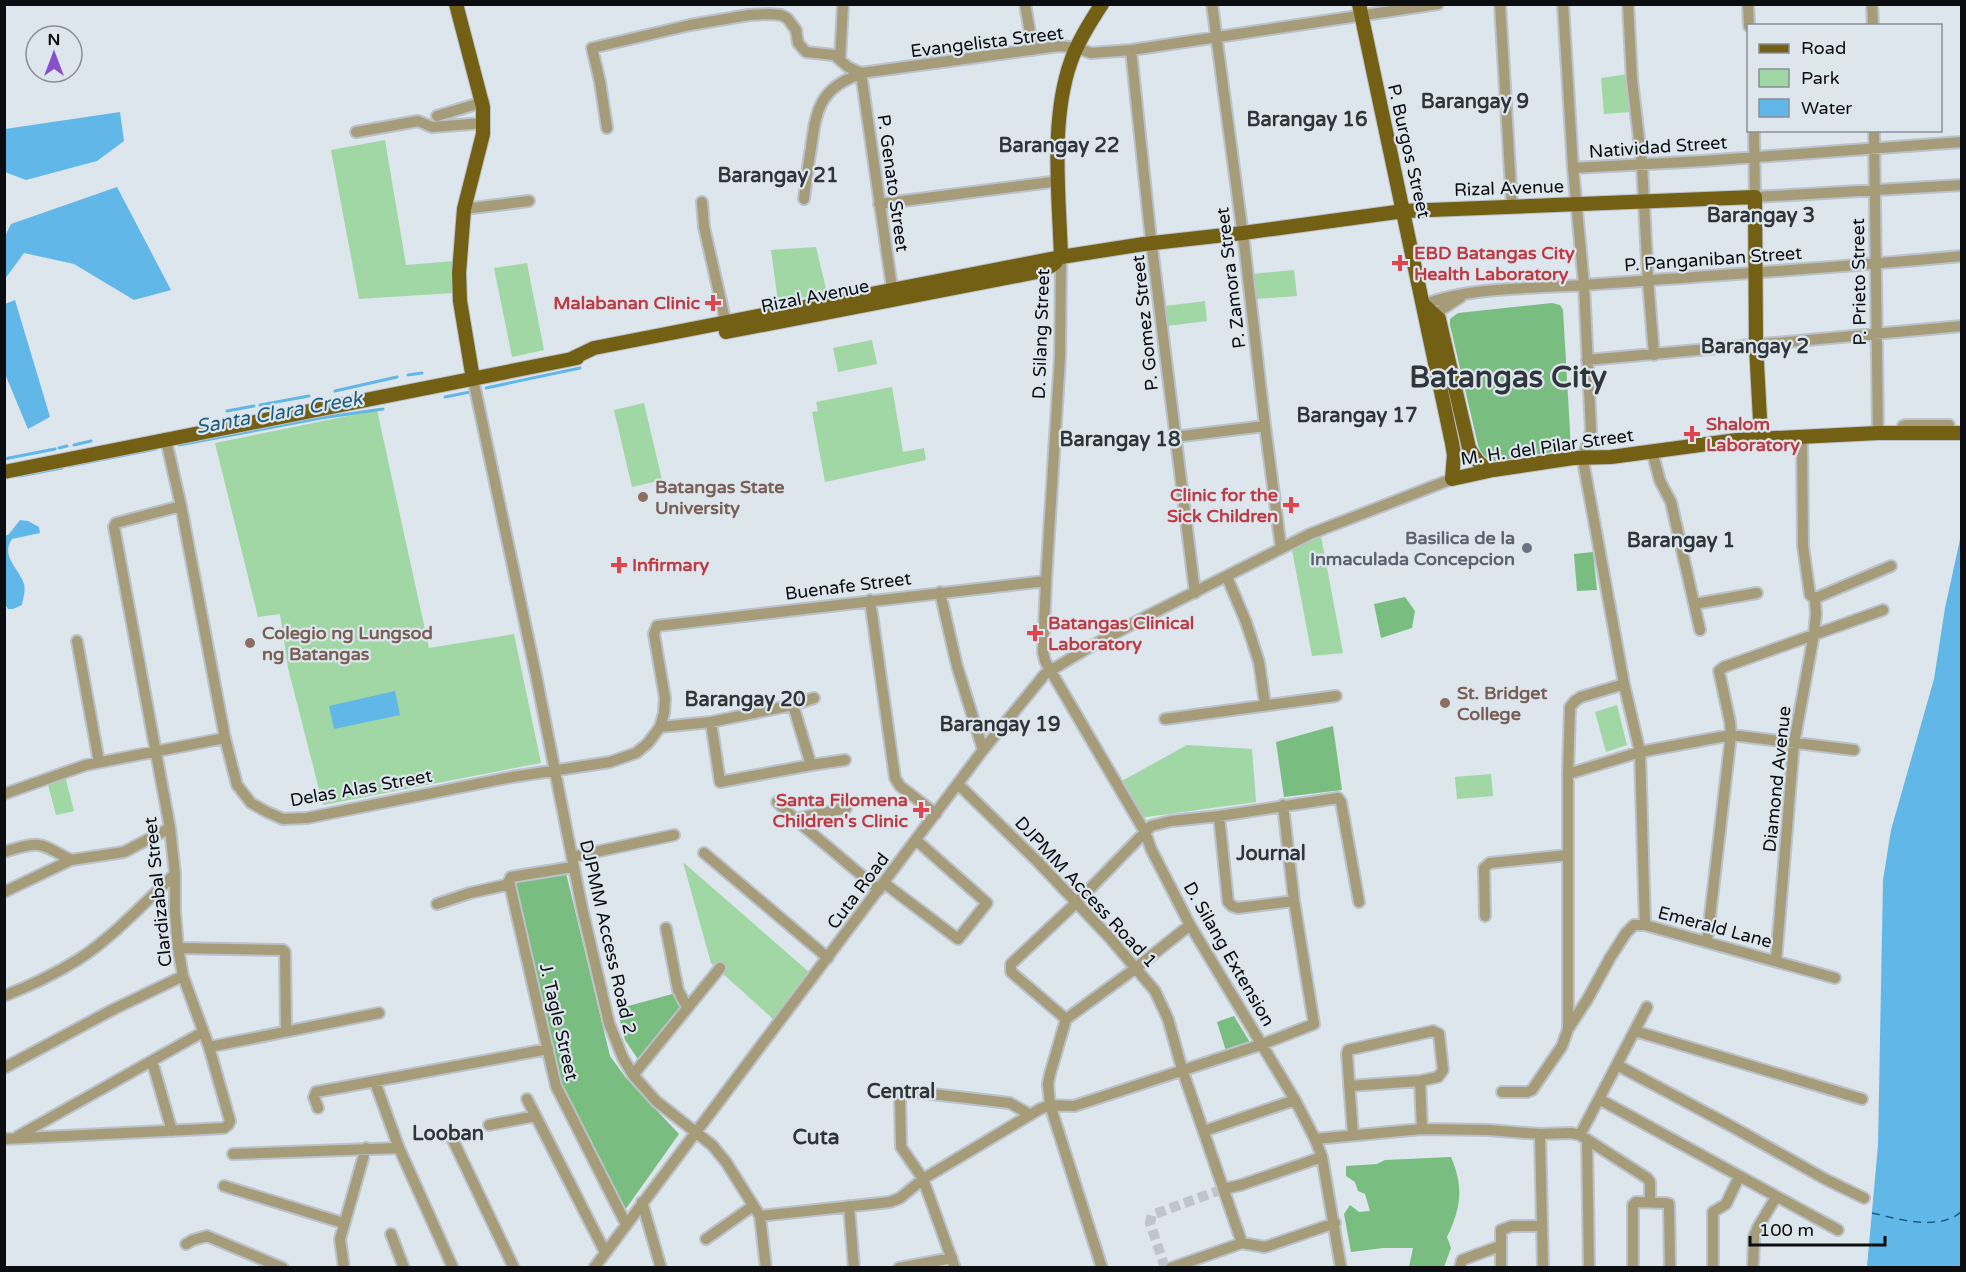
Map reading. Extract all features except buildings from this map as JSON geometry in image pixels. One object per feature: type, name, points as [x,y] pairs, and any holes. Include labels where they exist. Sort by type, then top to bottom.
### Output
[{"type":"main road","points":[[456,4],[483,102],[484,123],[464,209],[459,273],[460,301],[473,379]]},
{"type":"main road","name":"D. Silang Street","points":[[1061,257],[1059,138],[1063,96],[1068,72],[1077,48],[1101,4]]},
{"type":"main road","name":"P. Burgos Street","points":[[1360,10],[1454,455],[1452,478]]},
{"type":"main road","points":[[1755,197],[1756,345],[1761,438]]},
{"type":"main road","name":"Rizal Avenue","points":[[4,472],[571,359],[594,348],[727,327],[1061,257],[1404,211],[1755,197]]},
{"type":"main road","points":[[1424,305],[1438,319],[1466,440],[1471,452],[1482,466],[1493,470]]},
{"type":"main road","name":"M. H. del Pilar Street","points":[[1452,478],[1583,458],[1737,440],[1878,433],[1962,433]]},
{"type":"main road","points":[[1454,455],[1471,452]]},
{"type":"street","points":[[840,60],[843,4]]},
{"type":"street","points":[[1025,4],[1033,50]]},
{"type":"street","name":"P. Zamora Street","points":[[1212,4],[1243,233],[1281,548]]},
{"type":"street","name":"Evangelista Street","points":[[804,199],[816,114],[830,90],[845,79],[861,74],[1059,46],[1077,48],[1091,53],[1131,50],[1216,38],[1360,10],[1438,4]]},
{"type":"street","points":[[1500,4],[1512,206]]},
{"type":"street","points":[[1563,4],[1573,168],[1584,285],[1591,431],[1583,458],[1624,684],[1640,752],[1645,925]]},
{"type":"street","points":[[1628,4],[1632,80],[1642,164],[1654,355]]},
{"type":"street","points":[[1748,4],[1749,24]]},
{"type":"street","points":[[1872,4],[1873,24]]},
{"type":"street","points":[[607,128],[593,47],[690,24],[750,15],[782,15],[796,30],[798,43],[806,52],[830,54],[861,74]]},
{"type":"street","name":"P. Gomez Street","points":[[1131,50],[1174,436],[1195,593]]},
{"type":"street","name":"P. Genato Street","points":[[861,74],[892,294]]},
{"type":"street","points":[[437,116],[483,102]]},
{"type":"street","points":[[356,132],[418,121],[432,127],[484,123]]},
{"type":"street","points":[[1754,132],[1755,197]]},
{"type":"street","name":"P. Prieto Street","points":[[1874,132],[1878,433]]},
{"type":"street","name":"Natividad Street","points":[[1573,168],[1962,142]]},
{"type":"street","points":[[879,204],[1059,181]]},
{"type":"street","name":"Rizal Avenue","points":[[1755,197],[1962,185]]},
{"type":"street","points":[[464,209],[529,201]]},
{"type":"street","points":[[702,202],[704,227],[727,327]]},
{"type":"street","name":"P. Panganiban Street","points":[[1424,305],[1438,298],[1466,294],[1756,274],[1962,256]]},
{"type":"street","name":"D. Silang Street","points":[[1049,671],[1043,652],[1060,357],[1061,257]]},
{"type":"street","name":"P. Panganiban Street","points":[[1438,319],[1441,310],[1466,294]]},
{"type":"street","points":[[1587,360],[1962,326]]},
{"type":"street","name":"DJPMM Access Road 2","points":[[473,379],[536,675],[572,862],[609,1023],[623,1058],[633,1075],[656,1101],[712,1145],[726,1162],[756,1211]]},
{"type":"street","points":[[1906,433],[1903,426],[1906,425],[1948,425]]},
{"type":"street","points":[[1174,436],[1265,426]]},
{"type":"street","points":[[1802,436],[1803,546],[1810,595],[1818,597],[1892,566]]},
{"type":"street","name":"Delas Alas Street","points":[[166,440],[182,506],[225,738],[237,785],[250,803],[283,819],[307,818],[554,770],[610,762],[630,756],[648,743],[660,727]]},
{"type":"street","points":[[1653,451],[1660,481],[1671,502],[1700,630]]},
{"type":"street","name":"M. H. del Pilar Street","points":[[1049,671],[1125,627],[1281,548],[1329,526],[1452,478]]},
{"type":"street","name":"Clardizabal Street","points":[[172,1131],[224,1128],[230,1121],[209,1047],[183,976],[178,948],[175,874],[170,828],[114,525],[182,506]]},
{"type":"street","points":[[1227,577],[1246,622],[1259,662],[1265,704]]},
{"type":"street","name":"Buenafe Street","points":[[660,727],[664,714],[664,698],[654,634],[655,627],[1046,581]]},
{"type":"street","points":[[940,592],[957,666],[983,750]]},
{"type":"street","points":[[1695,604],[1757,593]]},
{"type":"street","points":[[870,600],[895,778],[900,786],[936,814]]},
{"type":"street","name":"Diamond Avenue","points":[[1776,961],[1794,743],[1814,634],[1815,602]]},
{"type":"street","points":[[1707,942],[1731,735],[1719,671],[1721,668],[1883,610]]},
{"type":"street","points":[[77,641],[99,762]]},
{"type":"street","name":"Cuta Road","points":[[594,1268],[983,750],[1049,671]]},
{"type":"street","name":"D. Silang Extension","points":[[1049,671],[1145,832],[1151,849],[1190,925],[1263,1044],[1316,1139],[1322,1157],[1335,1223],[1341,1268]]},
{"type":"street","points":[[1568,1029],[1570,707],[1581,697],[1624,684]]},
{"type":"street","points":[[1165,718],[1336,696]]},
{"type":"street","points":[[660,727],[711,722],[793,705],[814,698]]},
{"type":"street","points":[[793,705],[811,765]]},
{"type":"street","points":[[711,722],[718,781],[720,782],[845,760]]},
{"type":"street","points":[[1568,774],[1640,752],[1731,735],[1854,750]]},
{"type":"street","points":[[4,795],[76,768],[99,762],[225,738]]},
{"type":"street","name":"DJPMM Access Road 1","points":[[958,784],[1037,861],[1155,991],[1168,1019],[1182,1069],[1242,1243]]},
{"type":"street","points":[[1066,1019],[1011,972],[1011,964],[1076,903],[1151,826],[1171,821],[1338,798],[1341,802],[1359,902]]},
{"type":"street","points":[[777,802],[881,887],[958,939],[987,903],[916,840]]},
{"type":"street","points":[[706,1239],[756,1211],[890,1202],[900,1198],[923,1179],[1029,1114],[1050,1106],[1074,1106],[1263,1044],[1314,1024],[1294,901],[1283,805]]},
{"type":"street","points":[[795,819],[846,808]]},
{"type":"street","points":[[1219,816],[1228,902],[1238,908],[1294,901]]},
{"type":"street","points":[[4,892],[71,860],[124,852],[170,828]]},
{"type":"street","points":[[437,904],[470,893],[510,884],[511,877],[674,835]]},
{"type":"street","points":[[4,852],[33,843],[42,844],[71,860]]},
{"type":"street","points":[[704,853],[828,958]]},
{"type":"street","points":[[1485,916],[1484,868],[1490,863],[1568,855]]},
{"type":"street","points":[[4,996],[37,982],[88,952],[175,874]]},
{"type":"street","name":"J. Tagle Street","points":[[510,884],[556,1086],[626,1224]]},
{"type":"street","points":[[1102,1268],[1050,1106],[1048,1084],[1050,1074],[1066,1019],[1190,925]]},
{"type":"street","name":"Emerald Lane","points":[[1502,1092],[1532,1090],[1562,1046],[1568,1029],[1626,933],[1634,925],[1645,925],[1835,978]]},
{"type":"street","points":[[666,928],[678,990],[687,1007]]},
{"type":"street","points":[[178,948],[283,950],[285,952],[286,1030]]},
{"type":"street","points":[[633,1075],[720,968]]},
{"type":"street","points":[[4,1068],[114,1009],[183,976]]},
{"type":"street","points":[[1589,1268],[1583,1137],[1599,1099],[1647,1007]]},
{"type":"street","points":[[209,1047],[380,1013]]},
{"type":"street","points":[[1635,1031],[1862,1100]]},
{"type":"street","points":[[9,1139],[203,1032]]},
{"type":"street","points":[[1349,1086],[1420,1081],[1438,1077],[1443,1071],[1438,1034],[1436,1032],[1421,1034],[1348,1050],[1347,1054],[1349,1086],[1353,1135]]},
{"type":"street","points":[[318,1108],[314,1097],[316,1092],[548,1049]]},
{"type":"street","points":[[9,1139],[172,1131],[152,1061]]},
{"type":"street","points":[[1617,1065],[1816,1175],[1864,1198]]},
{"type":"street","points":[[1420,1081],[1422,1129]]},
{"type":"street","points":[[375,1082],[399,1148],[453,1268]]},
{"type":"street","points":[[898,1268],[953,1263],[923,1179],[901,1147],[900,1098],[902,1094],[906,1091],[1010,1103],[1029,1114]]},
{"type":"street","points":[[527,1099],[605,1252]]},
{"type":"street","points":[[1599,1099],[1838,1230]]},
{"type":"street","points":[[1204,1131],[1295,1100]]},
{"type":"street","points":[[489,1125],[535,1116]]},
{"type":"street","points":[[1316,1139],[1422,1129],[1488,1130],[1583,1137],[1647,1178],[1650,1182],[1650,1202]]},
{"type":"street","points":[[450,1134],[514,1268]]},
{"type":"street","points":[[1540,1134],[1543,1268]]},
{"type":"street","points":[[344,1268],[340,1239],[366,1148]]},
{"type":"street","points":[[233,1154],[399,1148]]},
{"type":"street","points":[[1223,1189],[1322,1157]]},
{"type":"street","points":[[1713,1268],[1713,1212],[1725,1204],[1739,1177]]},
{"type":"street","points":[[224,1186],[343,1223]]},
{"type":"street","points":[[1753,1268],[1754,1237],[1776,1197]]},
{"type":"street","points":[[642,1202],[661,1268]]},
{"type":"street","points":[[1633,1268],[1634,1203],[1650,1202],[1666,1203],[1670,1208],[1670,1268]]},
{"type":"street","points":[[849,1206],[854,1268]]},
{"type":"street","points":[[756,1211],[766,1268]]},
{"type":"street","points":[[1171,1268],[1242,1243],[1265,1247],[1335,1223]]},
{"type":"street","points":[[1501,1268],[1501,1230],[1512,1226],[1542,1226]]},
{"type":"street","points":[[391,1234],[404,1268]]},
{"type":"street","points":[[186,1244],[207,1236],[283,1268]]},
{"type":"street","points":[[1460,1268],[1462,1260],[1500,1246]]},
{"type":"green space","points":[[1628,74],[1632,112],[1604,114],[1601,78]]},
{"type":"green space","points":[[385,140],[406,265],[454,261],[453,293],[359,299],[331,150]]},
{"type":"green space","points":[[816,247],[827,293],[778,302],[771,250]]},
{"type":"green space","points":[[527,263],[544,350],[512,357],[494,268]]},
{"type":"green space","points":[[1294,270],[1297,296],[1255,299],[1252,274]]},
{"type":"green space","points":[[1205,301],[1207,321],[1167,326],[1165,306]]},
{"type":"green space","points":[[1552,303],[1560,305],[1563,310],[1571,449],[1496,461],[1489,459],[1482,454],[1478,445],[1450,319],[1458,313]]},
{"type":"green space","points":[[872,340],[877,364],[838,372],[833,348]]},
{"type":"green space","points":[[892,387],[903,452],[924,448],[926,460],[825,482],[812,412],[818,411],[816,402]]},
{"type":"green space","points":[[644,403],[662,480],[632,487],[614,410]]},
{"type":"green space","points":[[377,410],[429,648],[514,634],[541,763],[323,805],[288,668],[280,614],[258,617],[215,443]]},
{"type":"green space","points":[[1321,536],[1343,653],[1312,656],[1292,550]]},
{"type":"green space","points":[[1593,552],[1597,590],[1577,591],[1574,554]]},
{"type":"green space","points":[[1405,597],[1415,611],[1412,628],[1381,638],[1374,604]]},
{"type":"green space","points":[[1617,705],[1627,745],[1606,752],[1595,712]]},
{"type":"green space","points":[[1333,726],[1342,790],[1284,797],[1276,742]]},
{"type":"green space","points":[[1187,745],[1252,749],[1256,802],[1139,818],[1120,782]]},
{"type":"green space","points":[[1491,774],[1493,796],[1457,799],[1455,777]]},
{"type":"green space","points":[[65,776],[74,811],[56,815],[47,781]]},
{"type":"green space","points":[[683,862],[809,972],[773,1019],[711,963]]},
{"type":"green space","points":[[566,873],[610,1056],[626,1078],[679,1134],[625,1210],[558,1080],[513,881]]},
{"type":"green space","points":[[676,993],[684,1008],[640,1062],[625,1040],[617,1009]]},
{"type":"green space","points":[[1234,1016],[1251,1044],[1226,1051],[1217,1022]]},
{"type":"green space","points":[[1451,1157],[1458,1178],[1459,1197],[1458,1207],[1447,1237],[1451,1248],[1444,1267],[1409,1267],[1413,1248],[1383,1248],[1351,1252],[1344,1214],[1350,1205],[1359,1212],[1370,1211],[1365,1194],[1358,1191],[1355,1182],[1346,1176],[1346,1166],[1377,1164],[1385,1160]]},
{"type":"water","points":[[120,112],[124,141],[97,161],[26,180],[5,172],[5,129]]},
{"type":"water","points":[[117,187],[171,290],[134,300],[74,264],[24,253],[5,279],[5,236],[11,224]]},
{"type":"water","points":[[15,300],[50,417],[28,429],[5,374],[5,304]]},
{"type":"water","points":[[20,520],[28,521],[39,527],[40,533],[12,539],[9,545],[9,556],[22,578],[25,589],[22,605],[8,609],[5,604],[5,536]]},
{"type":"water","points":[[1961,535],[1961,1267],[1867,1267],[1878,1145],[1883,880],[1891,830],[1934,679],[1945,608]]},
{"type":"water","points":[[395,691],[400,715],[334,729],[329,706]]},
{"type":"waterway","name":"Santa Clara Creek","points":[[486,388],[580,368]]},
{"type":"waterway","points":[[408,375],[422,373]]},
{"type":"waterway","points":[[335,391],[397,377]]},
{"type":"waterway","name":"Santa Clara Creek","points":[[445,397],[470,392]]},
{"type":"waterway","points":[[260,405],[309,396]]},
{"type":"waterway","points":[[227,411],[254,406]]},
{"type":"waterway","name":"Santa Clara Creek","points":[[179,445],[321,418],[383,409]]},
{"type":"waterway","points":[[74,445],[91,441]]},
{"type":"waterway","points":[[59,448],[67,446]]},
{"type":"waterway","points":[[4,459],[55,449]]},
{"type":"waterway","name":"Santa Clara Creek","points":[[69,466],[156,449]]},
{"type":"waterway","name":"Santa Clara Creek","points":[[19,476],[62,468]]},
{"type":"ferry route","points":[[1872,1213],[1906,1221],[1931,1222],[1942,1221],[1962,1211]]},
{"type":"tunnel","points":[[1165,1268],[1150,1223],[1152,1215],[1223,1189]]},
{"type":"place","name":"EBD Batangas City Health Laboratory","points":[[1400,263]]},
{"type":"place","name":"Malabanan Clinic","points":[[713,303]]},
{"type":"place","name":"Shalom Laboratory","points":[[1692,434]]},
{"type":"place","name":"Batangas State University","points":[[643,497]]},
{"type":"place","name":"Clinic for the Sick Children","points":[[1291,505]]},
{"type":"place","name":"Basilica de la Inmaculada Concepcion","points":[[1527,548]]},
{"type":"place","name":"Infirmary","points":[[619,565]]},
{"type":"place","name":"Batangas Clinical Laboratory","points":[[1035,633]]},
{"type":"place","name":"Colegio ng Lungsod ng Batangas","points":[[250,643]]},
{"type":"place","name":"St. Bridget College","points":[[1445,703]]},
{"type":"place","name":"Santa Filomena Children's Clinic","points":[[921,810]]},
{"type":"district","name":"Barangay 9","points":[[1475,101]]},
{"type":"district","name":"Barangay 16","points":[[1307,119]]},
{"type":"district","name":"Barangay 22","points":[[1059,145]]},
{"type":"district","name":"Barangay 21","points":[[778,175]]},
{"type":"district","name":"Barangay 3","points":[[1761,215]]},
{"type":"district","name":"Barangay 2","points":[[1755,346]]},
{"type":"district","name":"Batangas City","points":[[1508,377]]},
{"type":"district","name":"Barangay 17","points":[[1357,415]]},
{"type":"district","name":"Barangay 18","points":[[1120,439]]},
{"type":"district","name":"Barangay 1","points":[[1681,540]]},
{"type":"district","name":"Barangay 20","points":[[745,699]]},
{"type":"district","name":"Barangay 19","points":[[1000,724]]},
{"type":"district","name":"Journal","points":[[1271,853]]},
{"type":"district","name":"Central","points":[[901,1091]]},
{"type":"district","name":"Looban","points":[[448,1133]]},
{"type":"district","name":"Cuta","points":[[816,1137]]}]
